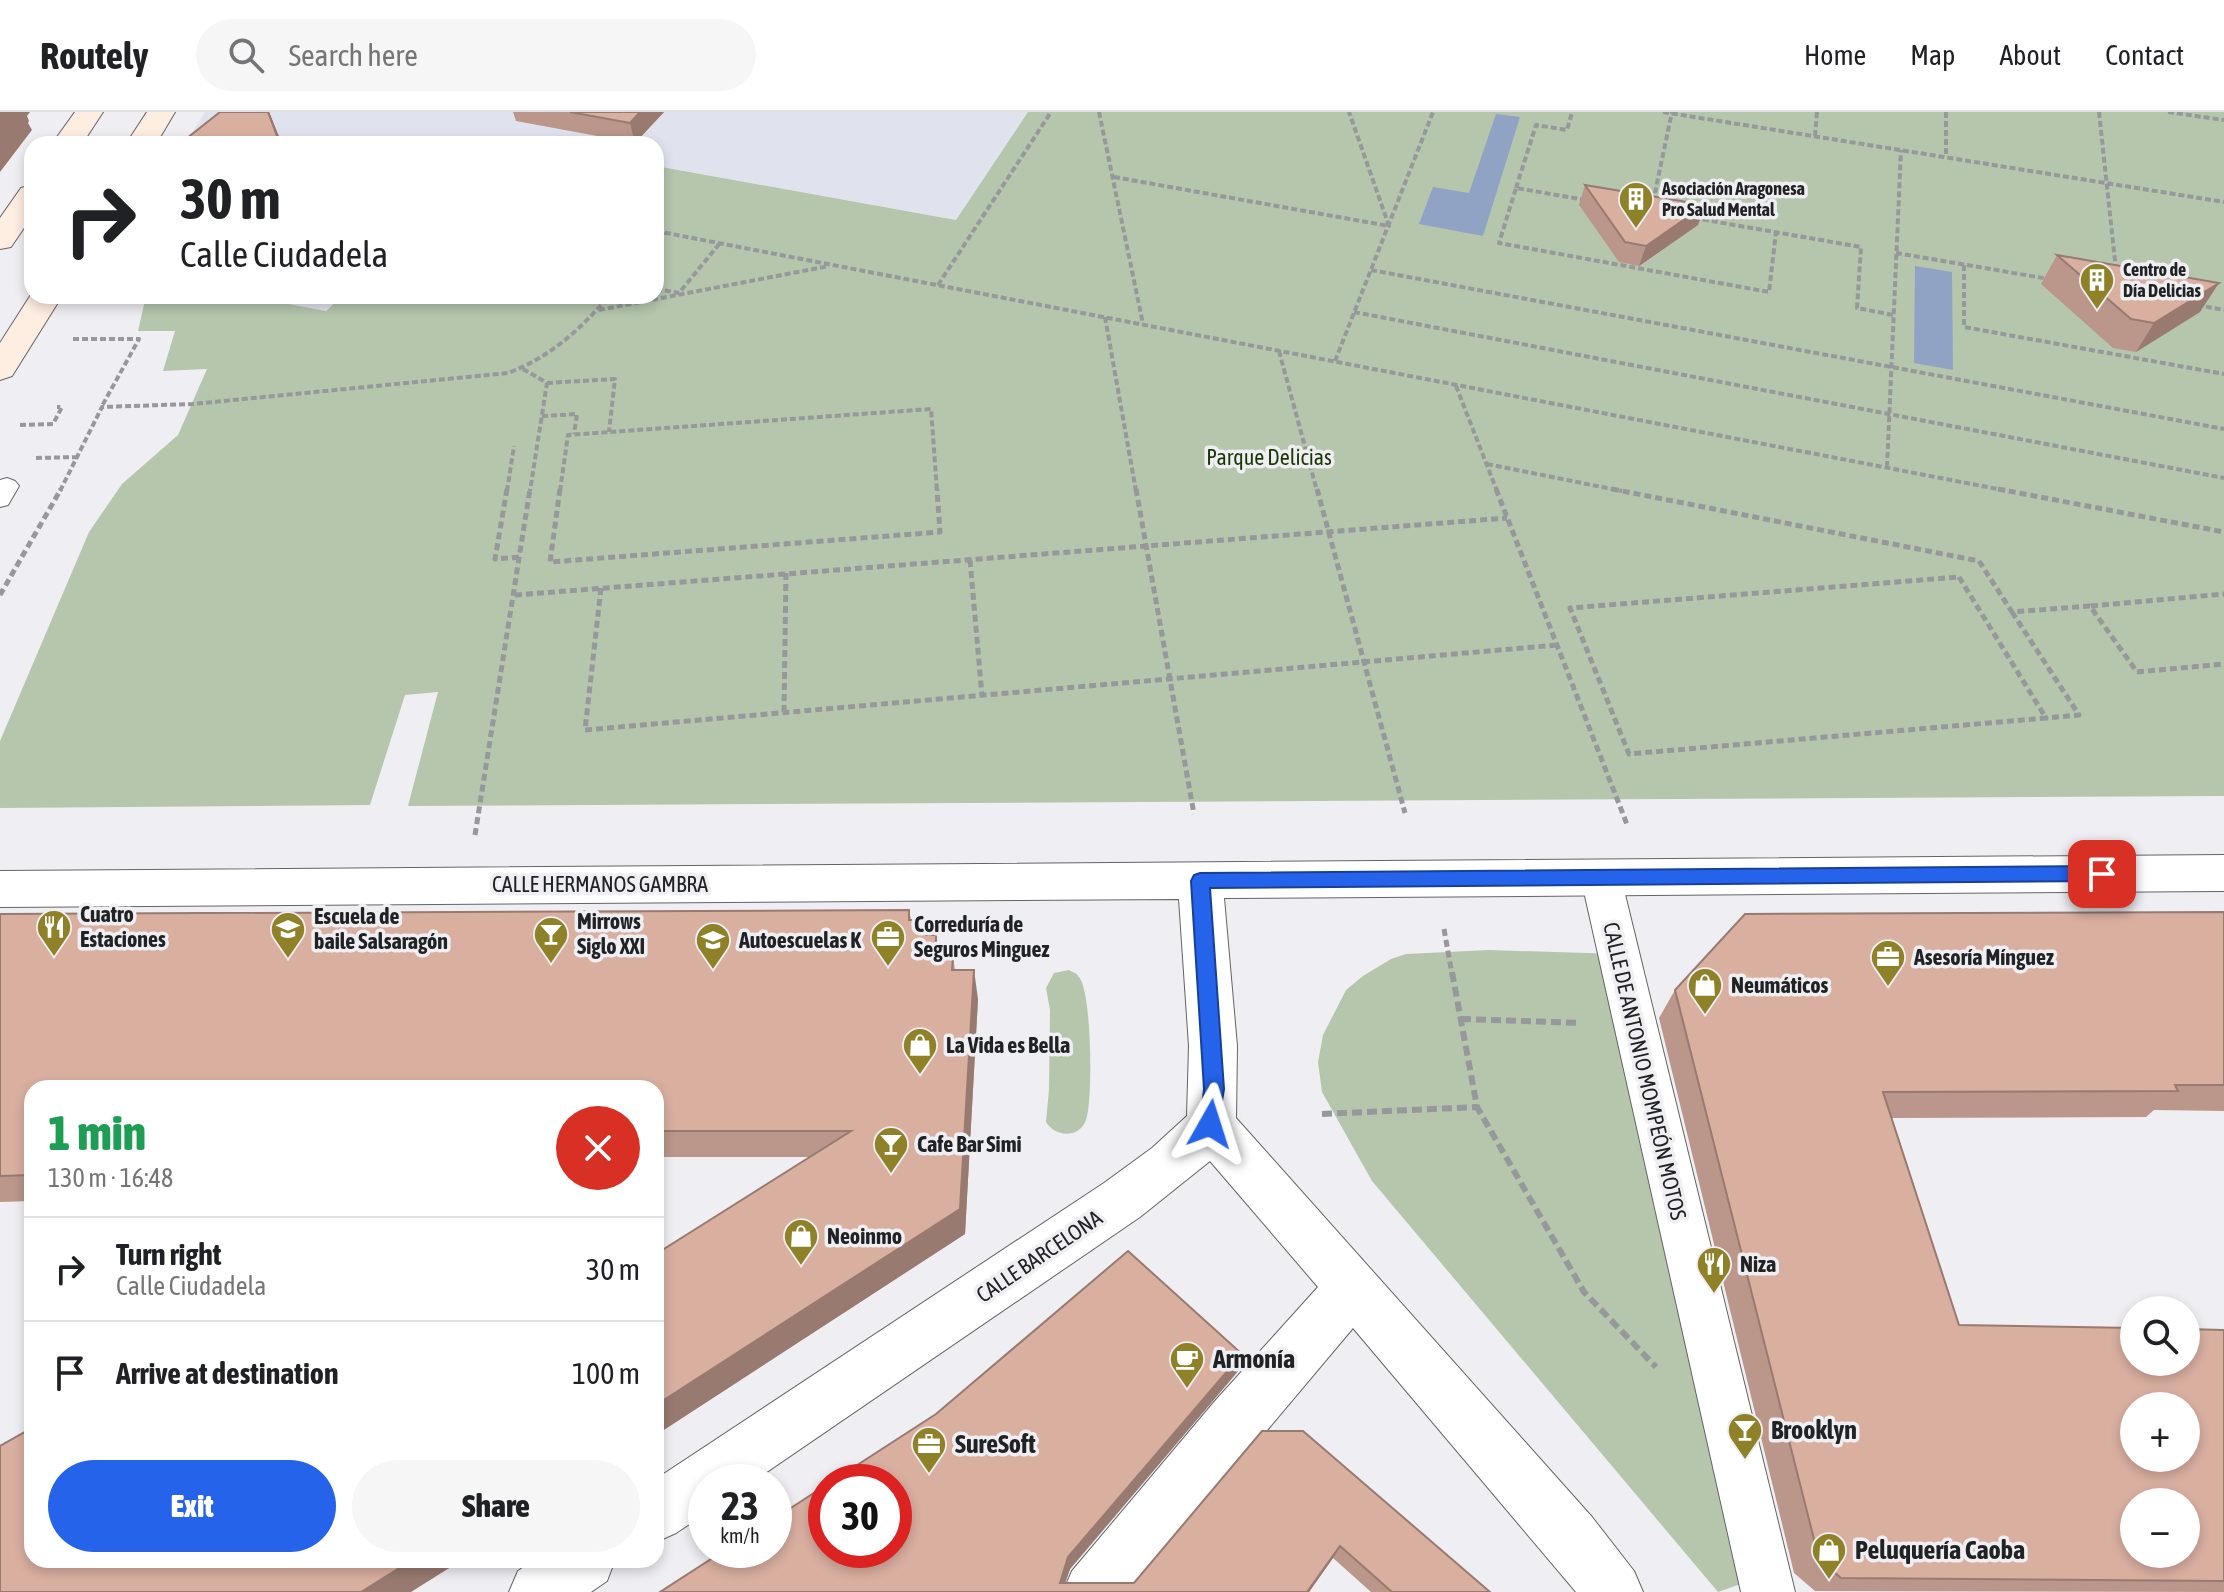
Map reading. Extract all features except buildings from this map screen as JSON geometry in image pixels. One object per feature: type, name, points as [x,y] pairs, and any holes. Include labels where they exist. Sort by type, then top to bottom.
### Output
[{"type":"main road","points":[[72,136],[89,112]]},
{"type":"main road","points":[[146,136],[161,112]]},
{"type":"main road","points":[[0,240],[24,206]]},
{"type":"main road","points":[[0,369],[41,304]]},
{"type":"street","name":"CALLE HERMANOS GAMBRA","points":[[0,889],[2224,873]]},
{"type":"street","name":"CALLE DE ANTONIO MOMPEÓN MOTOS","points":[[1601,878],[1768,1592]]},
{"type":"street","points":[[1200,881],[1214,1089],[1210,1124],[1613,1592]]},
{"type":"street","name":"CALLE BARCELONA","points":[[664,1508],[1122,1200],[1175,1160],[1210,1124]]},
{"type":"street","points":[[1093,1592],[1235,1421],[1353,1287]]},
{"type":"street","points":[[539,1592],[574,1568]]},
{"type":"path","points":[[938,285],[1051,112]]},
{"type":"path","points":[[1099,112],[1143,324]]},
{"type":"path","points":[[1349,112],[1389,226]]},
{"type":"path","points":[[1335,361],[1433,112]]},
{"type":"path","points":[[1572,112],[1567,130],[1536,125],[1499,243],[1769,292],[1776,232]]},
{"type":"path","points":[[1663,112],[2224,202]]},
{"type":"path","points":[[1815,136],[1817,112]]},
{"type":"path","points":[[1946,112],[1946,157]]},
{"type":"path","points":[[2099,112],[2116,276]]},
{"type":"path","points":[[2168,112],[2224,120]]},
{"type":"path","points":[[1651,211],[1672,113]]},
{"type":"path","points":[[1887,467],[1901,150]]},
{"type":"path","points":[[1114,177],[1389,226]]},
{"type":"path","points":[[1516,188],[1591,200]]},
{"type":"path","points":[[1682,216],[1861,247],[1857,308],[1893,315]]},
{"type":"path","points":[[664,232],[2224,532]]},
{"type":"path","points":[[679,293],[720,243]]},
{"type":"path","points":[[1896,253],[2056,281]]},
{"type":"path","points":[[664,296],[834,265]]},
{"type":"path","points":[[1964,265],[1964,327],[2224,374]]},
{"type":"path","points":[[1371,270],[2224,429]]},
{"type":"path","points":[[664,290],[679,293]]},
{"type":"path","points":[[102,407],[193,404],[492,376],[522,368],[555,351],[603,304]]},
{"type":"path","points":[[597,311],[629,304]]},
{"type":"path","points":[[2194,304],[2224,310]]},
{"type":"path","points":[[1354,312],[2224,478]]},
{"type":"path","points":[[1105,317],[1194,814]]},
{"type":"path","points":[[0,595],[79,457],[139,339],[19,340]]},
{"type":"path","points":[[1279,351],[1405,813]]},
{"type":"path","points":[[522,368],[547,383],[615,379],[609,432]]},
{"type":"path","points":[[466,885],[547,383]]},
{"type":"path","points":[[1456,385],[1626,823]]},
{"type":"path","points":[[20,425],[53,424],[62,407],[57,407]]},
{"type":"path","points":[[931,409],[940,532],[550,562],[568,435],[609,432],[931,409]]},
{"type":"path","points":[[542,416],[577,414],[574,435]]},
{"type":"path","points":[[514,446],[495,559],[521,557]]},
{"type":"path","points":[[1487,464],[1979,561],[2079,715],[2046,718],[1629,754],[1570,608],[1959,577],[2046,718]]},
{"type":"path","points":[[515,595],[1507,518]]},
{"type":"path","points":[[970,560],[982,696]]},
{"type":"path","points":[[784,713],[786,573]]},
{"type":"path","points":[[601,588],[585,730],[1557,645]]},
{"type":"path","points":[[2012,612],[2224,594]]},
{"type":"path","points":[[2090,606],[2137,672],[2224,664]]},
{"type":"path","points":[[1442,916],[1477,1107],[1584,1292],[1659,1370]]},
{"type":"path","points":[[1461,1019],[1634,1026]]},
{"type":"path","points":[[1322,1114],[1477,1107]]},
{"type":"shaded area","points":[[205,112],[1028,112],[956,220],[664,167],[664,136],[190,136]]},
{"type":"shaded area","points":[[289,304],[333,304],[326,311]]},
{"type":"green space","name":"Parque Delicias","points":[[1028,112],[2224,112],[2224,796],[408,806],[438,692],[405,695],[370,805],[0,808],[0,741],[89,532],[122,484],[178,435],[207,369],[163,371],[175,331],[138,331],[144,304],[289,304],[326,311],[333,304],[664,304],[664,167],[956,220]]},
{"type":"green space","points":[[1489,950],[1618,954],[1763,1576],[1718,1592],[1372,1181],[1322,1092],[1318,1062],[1323,1035],[1346,990],[1391,959],[1406,954]]},
{"type":"green space","points":[[1069,970],[1078,976],[1087,1003],[1090,1070],[1086,1120],[1078,1130],[1067,1134],[1055,1131],[1046,1122],[1050,1010],[1046,988],[1054,973]]},
{"type":"water","points":[[1496,114],[1520,117],[1483,236],[1419,224],[1433,187],[1469,193]]},
{"type":"water","points":[[1915,266],[1952,272],[1953,370],[1914,363]]},
{"type":"place","name":"Asociación Aragonesa Pro Salud Mental","points":[[1636,230]]},
{"type":"place","name":"Centro de Día Delicias","points":[[2097,311]]},
{"type":"place","name":"Cuatro Estaciones","points":[[54,958]]},
{"type":"place","name":"Escuela de baile Salsaragón","points":[[288,960]]},
{"type":"place","name":"Mirrows Siglo XXI","points":[[551,965]]},
{"type":"place","name":"Correduría de Seguros Minguez","points":[[888,968]]},
{"type":"place","name":"Autoescuelas K","points":[[713,971]]},
{"type":"place","name":"Asesoría Mínguez","points":[[1888,988]]},
{"type":"place","name":"Neumáticos","points":[[1705,1016]]},
{"type":"place","name":"La Vida es Bella","points":[[920,1076]]},
{"type":"place","name":"Cafe Bar Simi","points":[[891,1175]]},
{"type":"place","name":"Neoinmo","points":[[801,1267]]},
{"type":"place","name":"Niza","points":[[1714,1295]]},
{"type":"place","name":"Armonía","points":[[1187,1390]]},
{"type":"place","name":"Brooklyn","points":[[1745,1461]]},
{"type":"place","name":"SureSoft","points":[[929,1475]]},
{"type":"place","name":"Peluquería Caoba","points":[[1829,1581]]},
{"type":"route","points":[[1210,1124],[1214,1089],[1200,881],[2102,874]]}]
